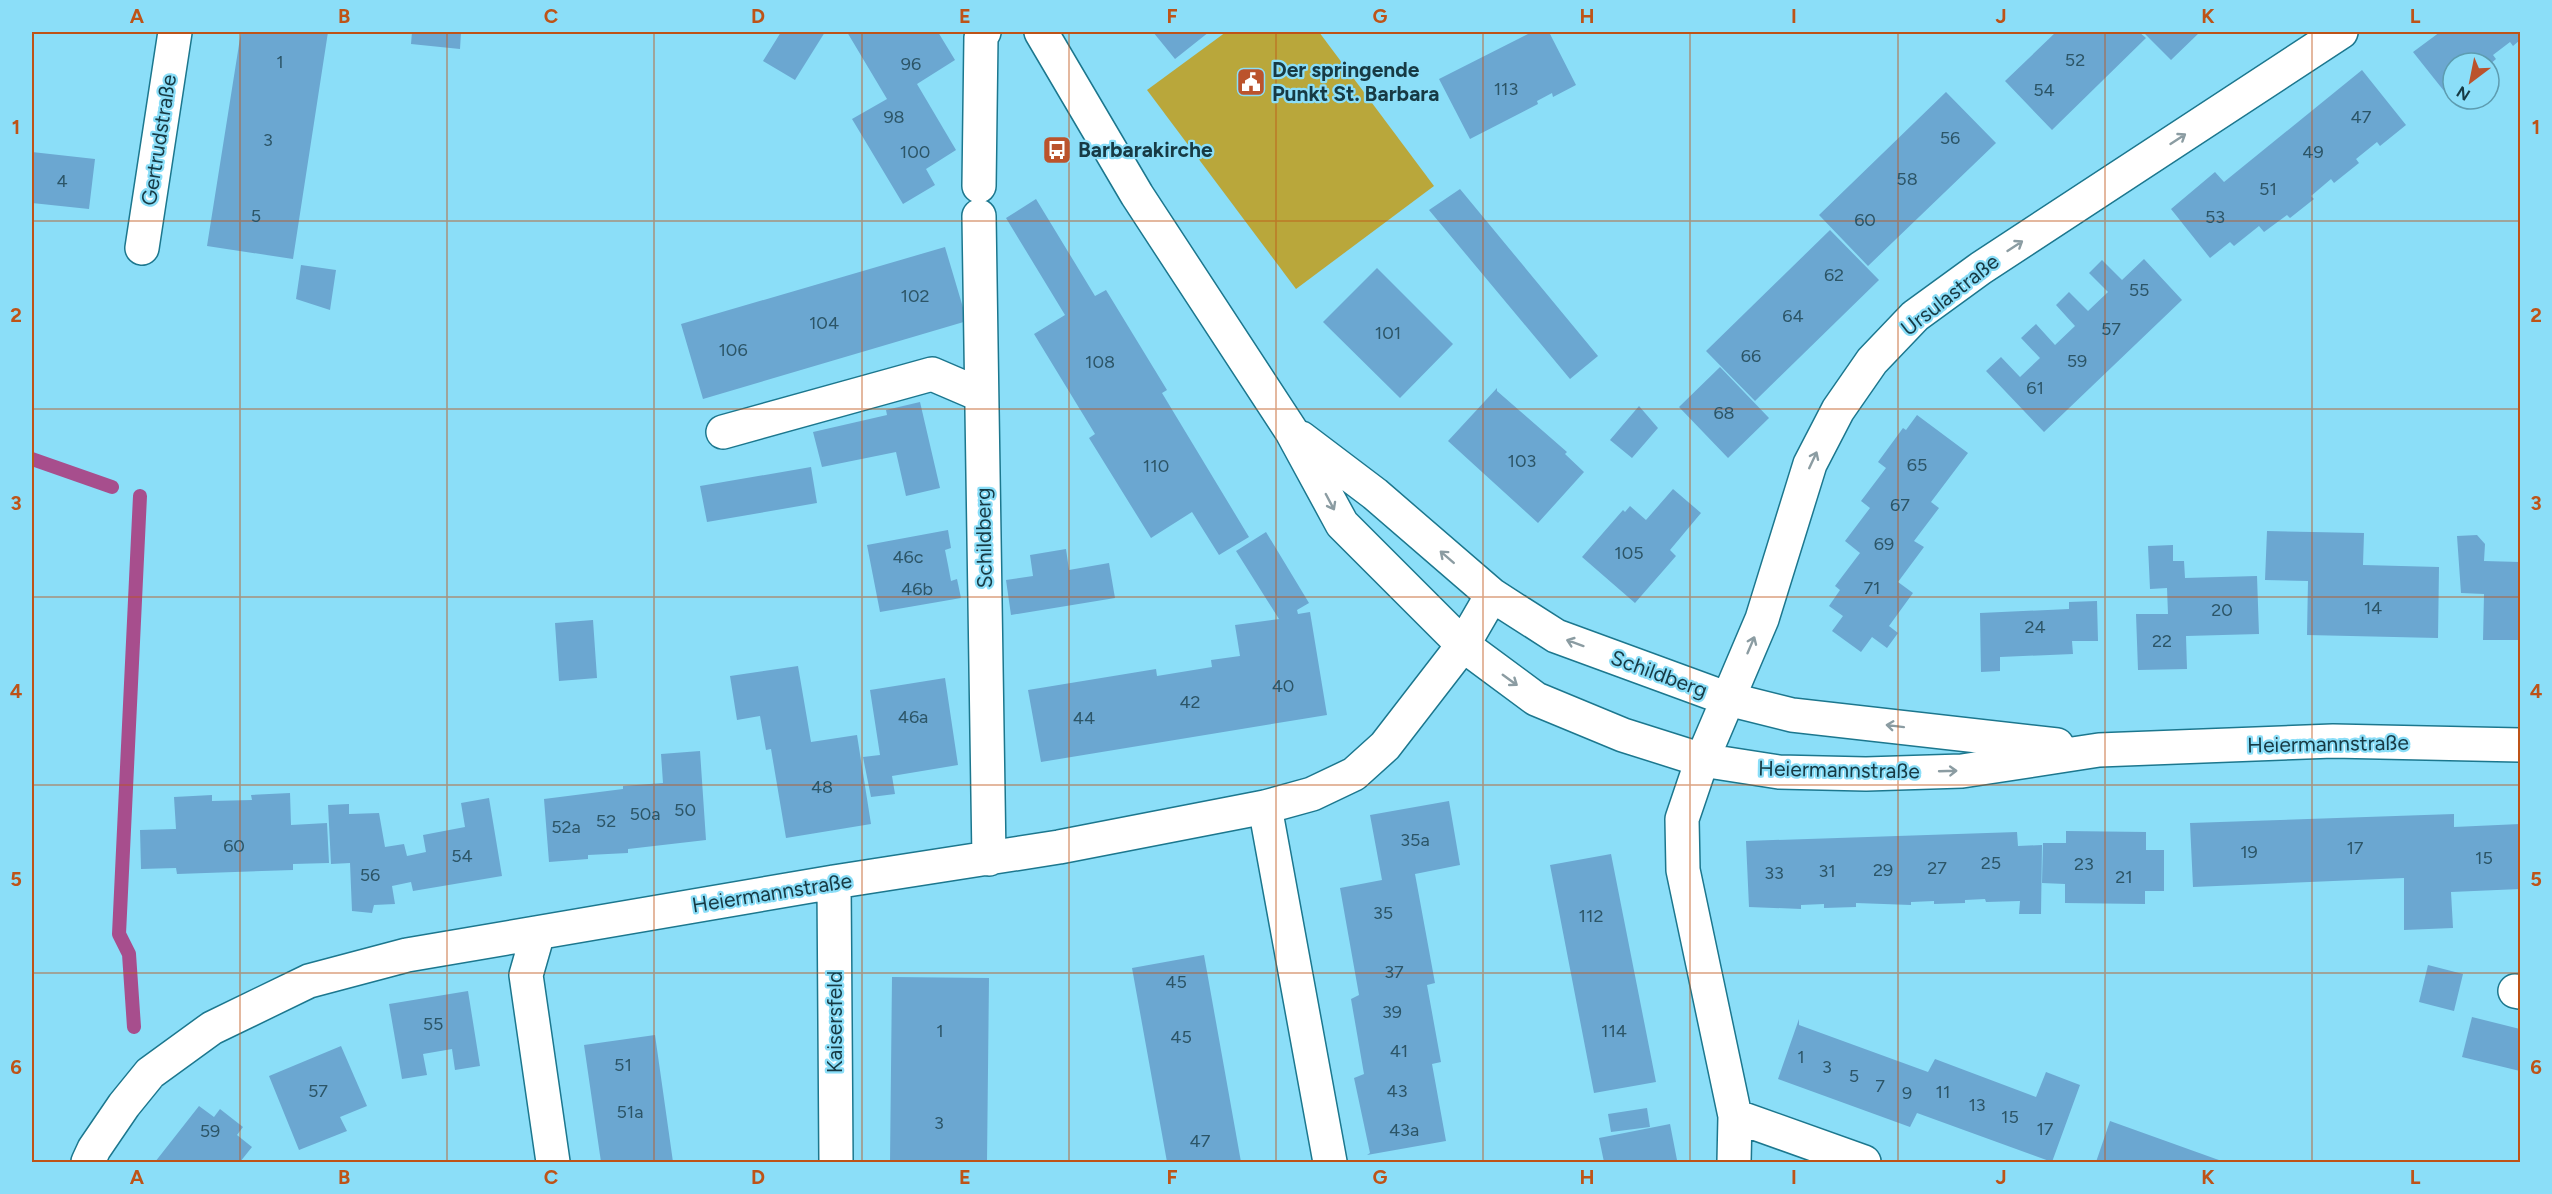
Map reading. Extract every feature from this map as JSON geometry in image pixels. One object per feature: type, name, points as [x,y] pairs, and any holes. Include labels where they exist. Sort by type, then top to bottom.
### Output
[{"type":"street","name":"Gertrudstraße","points":[[142,248],[175,32]]},
{"type":"street","name":"Schildberg","points":[[984,32],[981,37],[979,201],[989,859]]},
{"type":"street","name":"Schildberg","points":[[1041,32],[1137,195],[1292,432],[1342,524],[1463,645]]},
{"type":"street","name":"Ursulastraße","points":[[1728,699],[1762,619],[1810,464],[1838,410],[1872,361],[1915,316],[1981,268],[2341,32]]},
{"type":"street","points":[[723,432],[932,374],[981,395]]},
{"type":"street","name":"Schildberg","points":[[1292,432],[1375,494],[1492,595],[1556,636],[1728,699],[1702,760],[1682,819],[1683,870],[1735,1116],[1734,1162]]},
{"type":"street","name":"Heiermannstraße","points":[[88,1162],[94,1149],[124,1105],[150,1073],[212,1028],[309,981],[407,955],[834,882],[989,859],[1265,807],[1312,794],[1354,774],[1385,746],[1463,645],[1492,595]]},
{"type":"street","name":"Heiermannstraße","points":[[1463,645],[1536,699],[1623,735],[1702,760],[1779,772],[1866,774],[1962,771],[2099,750],[2333,741],[2520,745]]},
{"type":"street","name":"Heiermannstraße","points":[[1728,699],[1792,715],[2099,750]]},
{"type":"street","points":[[1265,807],[1330,1162]]},
{"type":"street","name":"Kaisersfeld","points":[[834,882],[836,1162]]},
{"type":"street","points":[[538,933],[526,975],[553,1162]]},
{"type":"street","points":[[1735,1116],[1864,1162]]},
{"type":"shaded area","points":[[1226,32],[1319,32],[1434,186],[1296,289],[1147,90]]},
{"type":"building","points":[[241,32],[328,32],[293,259],[207,246]]},
{"type":"building","points":[[412,32],[461,32],[460,49],[411,44]]},
{"type":"building","points":[[781,32],[825,32],[795,80],[763,61]]},
{"type":"building","points":[[847,32],[938,32],[955,60],[917,84],[956,150],[926,169],[935,185],[903,204],[852,119],[887,99]]},
{"type":"building","points":[[1153,32],[1209,32],[1175,59]]},
{"type":"building","points":[[1532,32],[1549,32],[1576,85],[1553,97],[1552,93],[1537,101],[1538,104],[1470,139],[1439,79]]},
{"type":"building","points":[[2056,32],[2139,32],[2146,38],[2052,130],[2005,81]]},
{"type":"building","points":[[2143,32],[2200,32],[2171,60]]},
{"type":"building","points":[[2440,32],[2520,32],[2520,40],[2513,46],[2510,42],[2498,51],[2441,51],[2441,87],[2413,52]]},
{"type":"building","points":[[2362,70],[2406,125],[2380,146],[2377,142],[2356,159],[2359,163],[2334,183],[2331,179],[2311,196],[2314,199],[2290,218],[2287,215],[2264,232],[2259,226],[2234,246],[2230,242],[2210,258],[2171,209],[2215,172],[2224,182]]},
{"type":"building","points":[[1946,92],[1996,143],[1868,266],[1819,215]]},
{"type":"building","points":[[32,152],[95,159],[89,209],[32,203]]},
{"type":"building","points":[[1460,189],[1598,356],[1570,379],[1429,210]]},
{"type":"building","points":[[1036,199],[1095,296],[1106,290],[1167,390],[1162,393],[1249,537],[1219,555],[1192,512],[1151,538],[1089,438],[1095,434],[1034,334],[1065,315],[1006,218]]},
{"type":"building","points":[[1830,230],[1879,280],[1755,401],[1706,351]]},
{"type":"building","points":[[945,247],[967,321],[703,399],[681,324]]},
{"type":"building","points":[[2144,259],[2182,300],[2044,432],[1986,371],[2001,357],[2020,377],[2040,358],[2021,338],[2036,324],[2055,345],[2075,326],[2056,305],[2069,292],[2088,311],[2108,292],[2089,273],[2102,260],[2122,280]]},
{"type":"building","points":[[301,265],[336,270],[330,310],[296,299]]},
{"type":"building","points":[[1377,268],[1453,344],[1400,398],[1323,322]]},
{"type":"building","points":[[1720,367],[1769,418],[1728,458],[1679,407]]},
{"type":"building","points":[[1497,388],[1497,391],[1567,452],[1565,454],[1584,472],[1538,523],[1448,441]]},
{"type":"building","points":[[920,402],[940,488],[906,496],[896,452],[822,467],[813,432],[887,415],[886,410]]},
{"type":"building","points":[[1639,406],[1658,428],[1632,458],[1610,440]]},
{"type":"building","points":[[1917,415],[1968,453],[1931,502],[1939,508],[1914,541],[1924,547],[1898,582],[1913,593],[1889,626],[1898,633],[1887,648],[1872,637],[1861,652],[1832,631],[1843,616],[1829,606],[1840,590],[1835,586],[1860,553],[1845,541],[1870,508],[1861,501],[1886,468],[1878,462],[1903,428],[1906,430]]},
{"type":"building","points":[[811,467],[817,503],[707,522],[700,486]]},
{"type":"building","points":[[1673,489],[1701,513],[1670,550],[1676,556],[1635,603],[1582,557],[1623,510],[1625,512],[1630,506],[1646,520]]},
{"type":"building","points":[[948,530],[951,548],[945,550],[951,581],[957,579],[961,598],[880,612],[867,545]]},
{"type":"building","points":[[2267,531],[2364,533],[2363,565],[2439,567],[2438,638],[2307,635],[2308,581],[2265,580]]},
{"type":"building","points":[[1266,532],[1309,603],[1297,610],[1298,614],[1310,612],[1327,715],[1041,762],[1028,690],[1156,669],[1157,676],[1212,667],[1211,660],[1240,656],[1235,625],[1279,619],[1236,551]]},
{"type":"building","points":[[2477,535],[2485,544],[2484,561],[2520,562],[2520,640],[2483,640],[2484,594],[2461,593],[2457,536]]},
{"type":"building","points":[[2173,545],[2173,561],[2184,561],[2185,578],[2257,576],[2259,634],[2186,636],[2187,669],[2138,670],[2136,614],[2168,614],[2167,588],[2150,589],[2148,546]]},
{"type":"building","points":[[1066,549],[1069,570],[1109,563],[1115,598],[1011,615],[1006,580],[1033,576],[1030,555]]},
{"type":"building","points":[[2097,601],[2098,641],[2072,641],[2073,654],[2000,657],[2000,671],[1981,672],[1980,613],[2069,609],[2069,602]]},
{"type":"building","points":[[593,620],[597,678],[559,681],[555,623]]},
{"type":"building","points":[[798,666],[811,742],[857,735],[871,824],[786,838],[771,749],[766,750],[760,716],[737,720],[730,676]]},
{"type":"building","points":[[945,678],[958,765],[892,776],[895,794],[871,797],[863,757],[880,755],[870,690]]},
{"type":"building","points":[[700,751],[706,840],[628,849],[628,853],[588,855],[588,859],[549,862],[544,799],[623,789],[623,786],[663,783],[661,754]]},
{"type":"building","points":[[290,793],[291,825],[327,823],[329,863],[293,864],[293,870],[177,874],[176,868],[141,869],[140,830],[176,829],[174,797],[212,795],[212,801],[252,800],[251,795]]},
{"type":"building","points":[[489,798],[502,876],[413,891],[411,882],[392,886],[395,904],[374,905],[372,913],[352,911],[350,863],[331,864],[328,805],[349,804],[349,814],[379,813],[385,847],[404,844],[407,856],[426,852],[423,835],[465,827],[461,803]]},
{"type":"building","points":[[1449,801],[1460,865],[1415,874],[1435,983],[1427,985],[1441,1062],[1432,1064],[1446,1141],[1367,1155],[1370,1153],[1354,1078],[1364,1074],[1351,999],[1359,995],[1340,888],[1382,880],[1370,815]]},
{"type":"building","points":[[2454,814],[2454,827],[2520,824],[2520,889],[2451,892],[2453,928],[2404,930],[2404,878],[2193,887],[2190,823]]},
{"type":"building","points":[[2066,831],[2146,832],[2146,850],[2164,850],[2164,891],[2145,891],[2145,904],[2065,903],[2065,884],[2042,883],[2043,843],[2066,843]]},
{"type":"building","points":[[2017,832],[2018,846],[2042,845],[2041,914],[2019,914],[2020,901],[1986,902],[1985,899],[1965,900],[1965,903],[1911,902],[1911,905],[1856,903],[1856,907],[1824,908],[1824,904],[1801,905],[1801,909],[1749,907],[1746,841]]},
{"type":"building","points":[[1611,854],[1656,1082],[1594,1093],[1550,865]]},
{"type":"building","points":[[1204,955],[1241,1162],[1167,1162],[1132,968]]},
{"type":"building","points":[[2428,965],[2463,974],[2454,1011],[2419,1002]]},
{"type":"building","points":[[892,977],[989,978],[987,1162],[890,1162]]},
{"type":"building","points":[[468,991],[480,1066],[455,1070],[452,1049],[423,1054],[427,1075],[402,1079],[389,1004]]},
{"type":"building","points":[[2472,1017],[2520,1029],[2520,1071],[2462,1057]]},
{"type":"building","points":[[1799,1019],[1799,1025],[1928,1072],[1935,1059],[2036,1097],[2046,1072],[2080,1085],[2052,1162],[1917,1113],[1910,1127],[1778,1079]]},
{"type":"building","points":[[655,1035],[673,1162],[601,1162],[584,1045]]},
{"type":"building","points":[[341,1046],[367,1106],[340,1117],[347,1131],[299,1150],[269,1076]]},
{"type":"building","points":[[199,1106],[214,1117],[220,1109],[243,1127],[237,1135],[252,1147],[240,1162],[155,1162]]},
{"type":"building","points":[[1647,1108],[1650,1127],[1611,1132],[1608,1114]]},
{"type":"building","points":[[2110,1121],[2216,1159],[2225,1162],[2096,1162]]},
{"type":"building","points":[[1670,1124],[1677,1160],[1604,1162],[1599,1138]]},
{"type":"waterway","points":[[32,459],[112,487]]},
{"type":"waterway","points":[[134,1027],[129,954],[119,934],[140,496]]},
{"type":"place","name":"Der springende Punkt St. Barbara","points":[[1251,82]]},
{"type":"place","name":"Barbarakirche","points":[[1057,150]]}]
